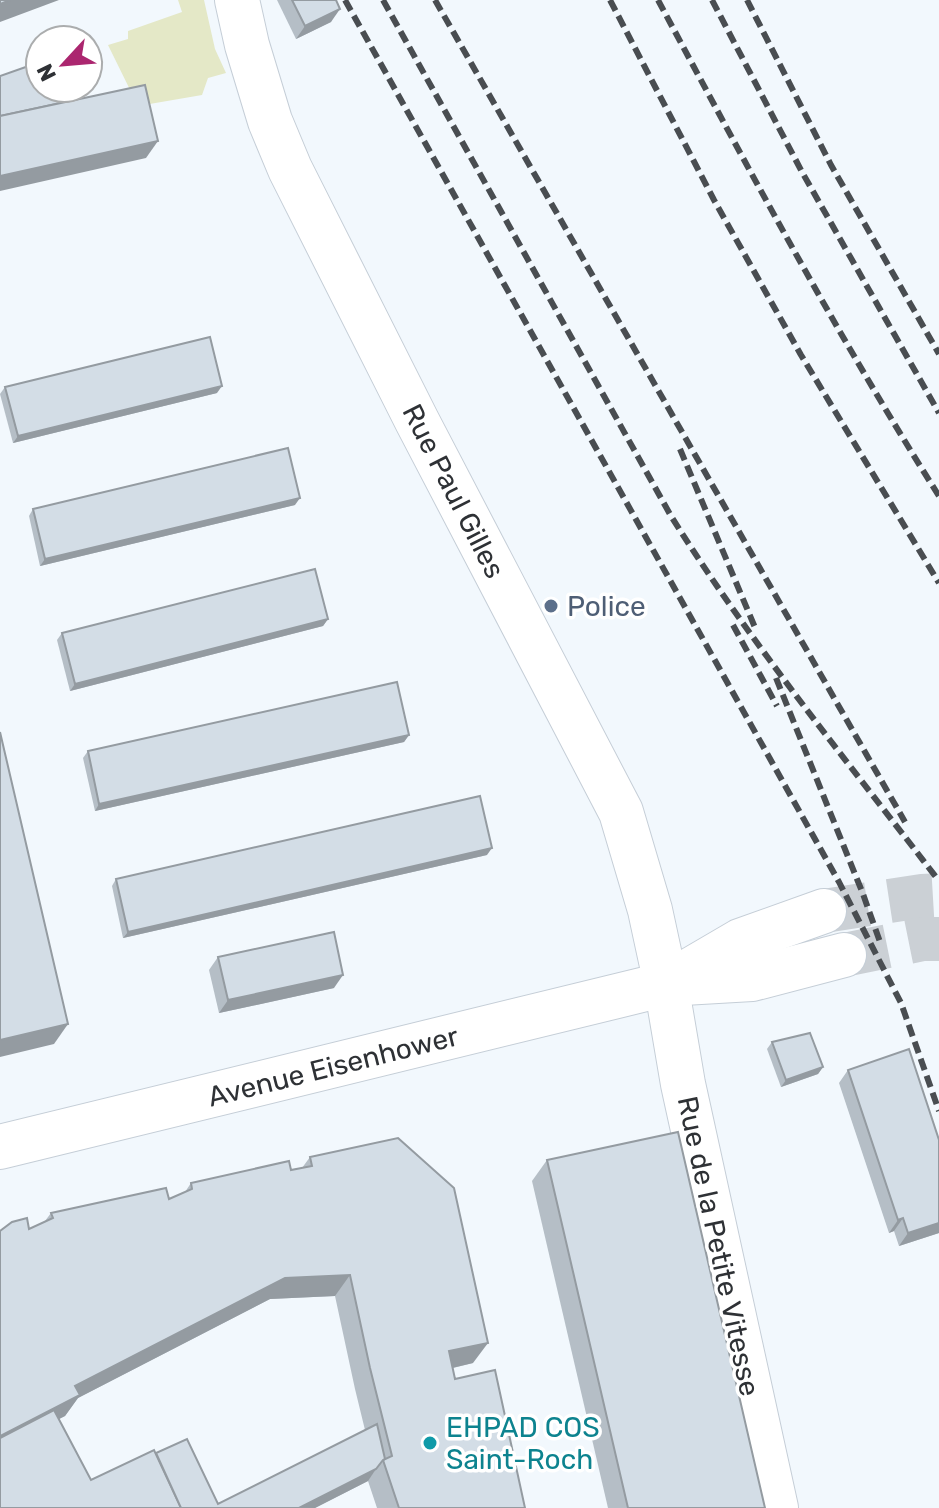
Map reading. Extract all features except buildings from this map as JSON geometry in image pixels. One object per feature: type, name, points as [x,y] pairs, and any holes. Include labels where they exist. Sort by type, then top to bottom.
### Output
[{"type":"street","name":"Rue Paul Gilles","points":[[237,0],[270,121],[290,169],[621,812],[650,910],[666,984]]},
{"type":"street","name":"Avenue Eisenhower","points":[[666,984],[740,941],[824,911]]},
{"type":"street","name":"Avenue Eisenhower","points":[[0,1147],[666,984],[752,979],[844,955]]},
{"type":"street","name":"Rue de la Petite Vitesse","points":[[666,984],[683,1084],[776,1508]]},
{"type":"green space","points":[[178,0],[204,0],[215,49],[226,73],[208,78],[202,95],[138,106],[108,45],[128,39],[128,31],[182,12]]},
{"type":"tunnel","points":[[824,911],[939,895]]},
{"type":"tunnel","points":[[844,955],[923,939],[939,939]]},
{"type":"railway","points":[[345,0],[839,882],[901,1003],[939,1111]]},
{"type":"railway","points":[[383,0],[671,516],[767,656],[939,881]]},
{"type":"railway","points":[[435,0],[905,822]]},
{"type":"railway","points":[[610,0],[714,200],[801,355],[939,583]]},
{"type":"railway","points":[[658,0],[829,313],[939,496]]},
{"type":"railway","points":[[712,0],[802,172],[939,413]]},
{"type":"railway","points":[[747,0],[831,165],[939,354]]},
{"type":"railway","points":[[680,449],[756,630]]},
{"type":"railway","points":[[733,625],[777,706]]},
{"type":"railway","points":[[776,678],[880,942]]},
{"type":"place","name":"Police","points":[[551,606]]},
{"type":"place","name":"EHPAD COS Saint-Roch","points":[[430,1443]]}]
